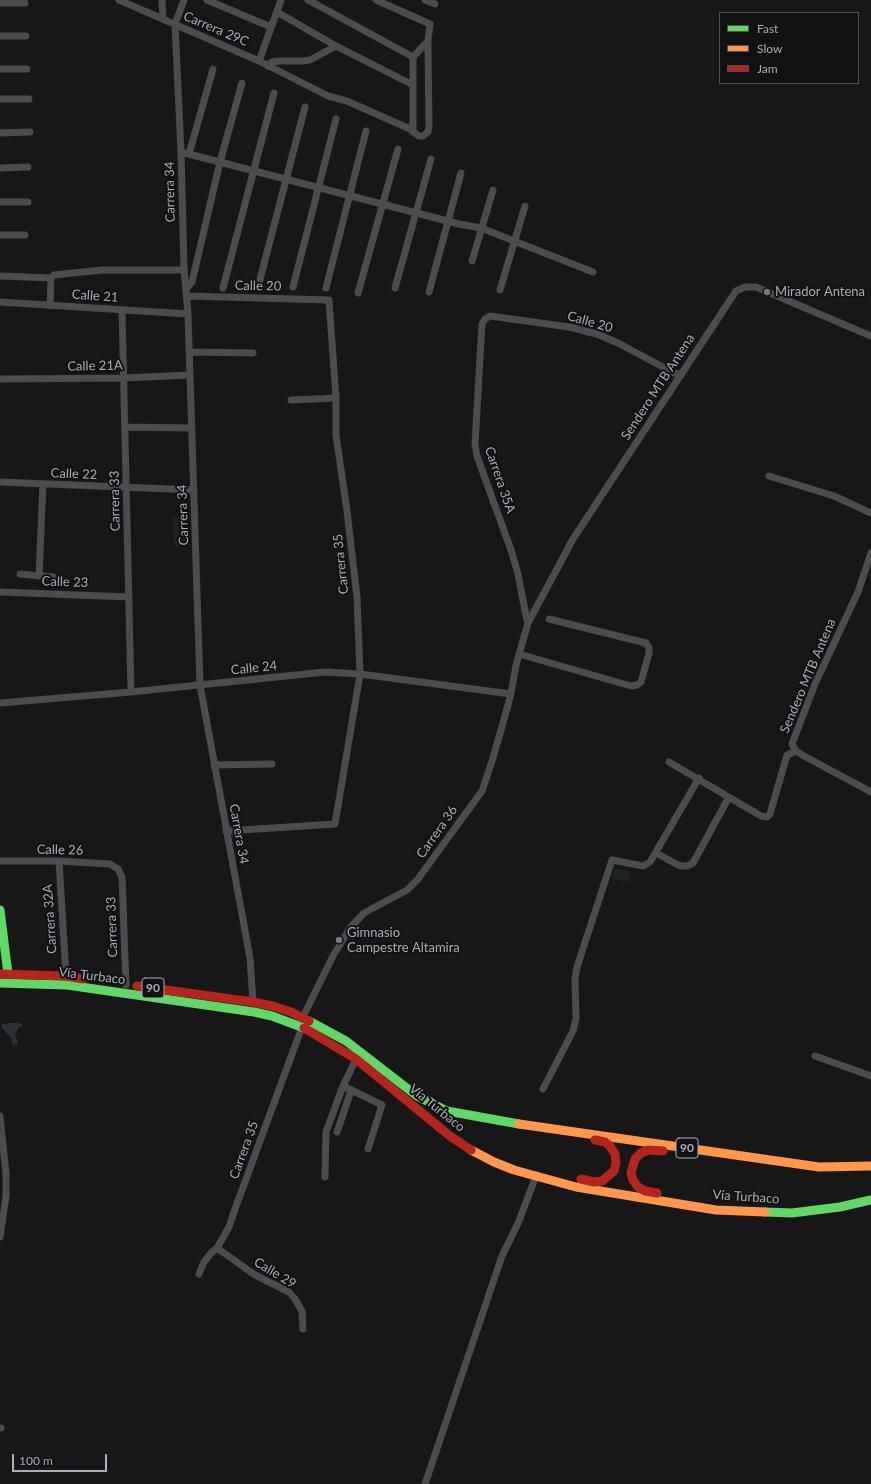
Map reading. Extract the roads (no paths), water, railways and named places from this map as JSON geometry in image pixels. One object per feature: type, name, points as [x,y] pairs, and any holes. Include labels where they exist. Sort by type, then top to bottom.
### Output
[{"type":"main road","points":[[0,910],[4,974]]},
{"type":"main road","name":"Vía Turbaco","points":[[4,974],[66,976],[273,1006],[303,1017],[346,1041],[417,1096],[446,1110],[504,1122],[819,1167],[871,1166]]},
{"type":"main road","name":"Vía Turbaco","points":[[0,983],[67,985],[254,1012],[272,1016],[324,1038],[356,1059],[450,1136],[471,1150],[514,1170],[576,1187],[716,1210],[792,1213],[840,1207],[871,1200]]},
{"type":"main road","points":[[504,1122],[512,1129],[599,1140],[610,1146],[615,1154],[616,1163],[614,1171],[602,1181],[594,1182],[530,1169],[514,1170]]},
{"type":"main road","points":[[716,1210],[705,1202],[645,1191],[638,1187],[633,1180],[631,1173],[635,1159],[641,1153],[648,1150],[710,1159],[718,1153]]},
{"type":"street","name":"Carrera 29C","points":[[119,0],[258,61],[328,96],[347,101],[413,132]]},
{"type":"street","points":[[162,0],[163,19]]},
{"type":"street","points":[[175,24],[184,0]]},
{"type":"street","points":[[207,0],[271,27]]},
{"type":"street","points":[[258,61],[281,0]]},
{"type":"street","points":[[308,0],[413,57]]},
{"type":"street","points":[[376,0],[430,24],[428,42],[429,126],[428,132],[423,136],[419,136],[413,132],[413,57],[428,42]]},
{"type":"street","points":[[425,0],[435,4]]},
{"type":"street","points":[[0,3],[25,3]]},
{"type":"street","points":[[277,12],[336,46],[413,85]]},
{"type":"street","name":"Carrera 34","points":[[175,24],[181,152],[184,270],[190,352],[200,685],[250,958],[253,1002]]},
{"type":"street","points":[[0,36],[26,36]]},
{"type":"street","points":[[268,66],[278,61],[310,60],[336,46]]},
{"type":"street","points":[[0,69],[27,69]]},
{"type":"street","points":[[189,154],[213,69]]},
{"type":"street","points":[[186,293],[192,282],[220,162],[242,83]]},
{"type":"street","points":[[223,288],[274,93]]},
{"type":"street","points":[[0,99],[29,99]]},
{"type":"street","points":[[258,287],[305,106]]},
{"type":"street","points":[[293,287],[336,119]]},
{"type":"street","points":[[0,133],[30,132]]},
{"type":"street","points":[[326,288],[366,132]]},
{"type":"street","points":[[358,293],[398,149]]},
{"type":"street","points":[[181,152],[416,213],[481,228],[593,272]]},
{"type":"street","points":[[394,288],[431,159]]},
{"type":"street","points":[[0,168],[28,167]]},
{"type":"street","points":[[429,292],[461,174]]},
{"type":"street","points":[[472,261],[493,190]]},
{"type":"street","points":[[0,202],[28,202]]},
{"type":"street","points":[[500,290],[525,206]]},
{"type":"street","points":[[0,235],[25,235]]},
{"type":"street","points":[[0,276],[51,278],[54,275],[102,270],[184,270]]},
{"type":"street","points":[[50,306],[51,278]]},
{"type":"street","name":"Sendero MTB Antena","points":[[528,623],[572,539],[736,291],[745,287],[756,287],[871,336]]},
{"type":"street","name":"Calle 20","points":[[186,293],[329,300]]},
{"type":"street","name":"Carrera 35","points":[[226,831],[335,824],[360,674],[357,597],[336,435],[336,398],[329,300]]},
{"type":"street","name":"Calle 21","points":[[0,302],[188,314]]},
{"type":"street","name":"Carrera 33","points":[[122,310],[131,692]]},
{"type":"street","name":"Calle 20","points":[[485,319],[490,316],[569,327],[597,334],[618,343],[674,372],[682,374]]},
{"type":"street","name":"Carrera 35A","points":[[485,319],[482,324],[475,444],[477,456],[511,550],[518,574],[528,623]]},
{"type":"street","points":[[190,352],[253,353]]},
{"type":"street","name":"Calle 21A","points":[[0,379],[124,378],[190,375]]},
{"type":"street","points":[[291,400],[336,398]]},
{"type":"street","points":[[125,427],[192,428]]},
{"type":"street","points":[[769,476],[834,496],[871,513]]},
{"type":"street","name":"Calle 22","points":[[0,482],[194,490]]},
{"type":"street","points":[[39,576],[43,484]]},
{"type":"street","name":"Sendero MTB Antena","points":[[871,553],[858,592],[815,684],[792,744],[796,751],[871,792]]},
{"type":"street","points":[[20,574],[53,576]]},
{"type":"street","name":"Calle 23","points":[[0,592],[129,596]]},
{"type":"street","points":[[519,654],[631,686],[637,685],[641,682],[649,653],[649,648],[646,643],[549,619]]},
{"type":"street","name":"Carrera 36","points":[[303,1017],[333,956],[350,928],[364,913],[407,890],[418,879],[482,790],[511,694],[519,654],[528,623]]},
{"type":"street","name":"Calle 24","points":[[0,703],[131,692],[325,672],[360,674],[511,694]]},
{"type":"street","points":[[669,762],[699,778],[761,816],[767,817],[770,814],[787,755],[796,751]]},
{"type":"street","points":[[214,765],[272,764]]},
{"type":"street","points":[[543,1089],[573,1031],[576,1019],[575,979],[577,967],[612,860],[643,866],[650,862],[699,778]]},
{"type":"street","points":[[656,853],[680,866],[687,866],[693,863],[729,797]]},
{"type":"street","name":"Calle 26","points":[[0,861],[59,861],[110,864],[118,869]]},
{"type":"street","name":"Carrera 32A","points":[[59,861],[66,976]]},
{"type":"street","name":"Carrera 33","points":[[118,869],[122,877],[126,985]]},
{"type":"street","name":"Carrera 35","points":[[199,1274],[211,1253],[217,1248],[230,1227],[235,1209],[302,1028]]},
{"type":"street","points":[[815,1056],[871,1076]]},
{"type":"street","points":[[325,1177],[326,1132],[343,1086],[356,1059]]},
{"type":"street","points":[[343,1086],[382,1105],[368,1149]]},
{"type":"street","points":[[337,1132],[351,1091]]},
{"type":"street","points":[[0,1116],[6,1174],[0,1237]]},
{"type":"street","points":[[425,1484],[502,1256],[536,1176]]},
{"type":"street","name":"Calle 29","points":[[217,1248],[228,1258],[255,1275],[289,1292],[302,1311],[303,1329]]},
{"type":"place","name":"Mirador Antena","points":[[767,292]]},
{"type":"place","name":"Gimnasio Campestre Altamira","points":[[339,940]]}]
